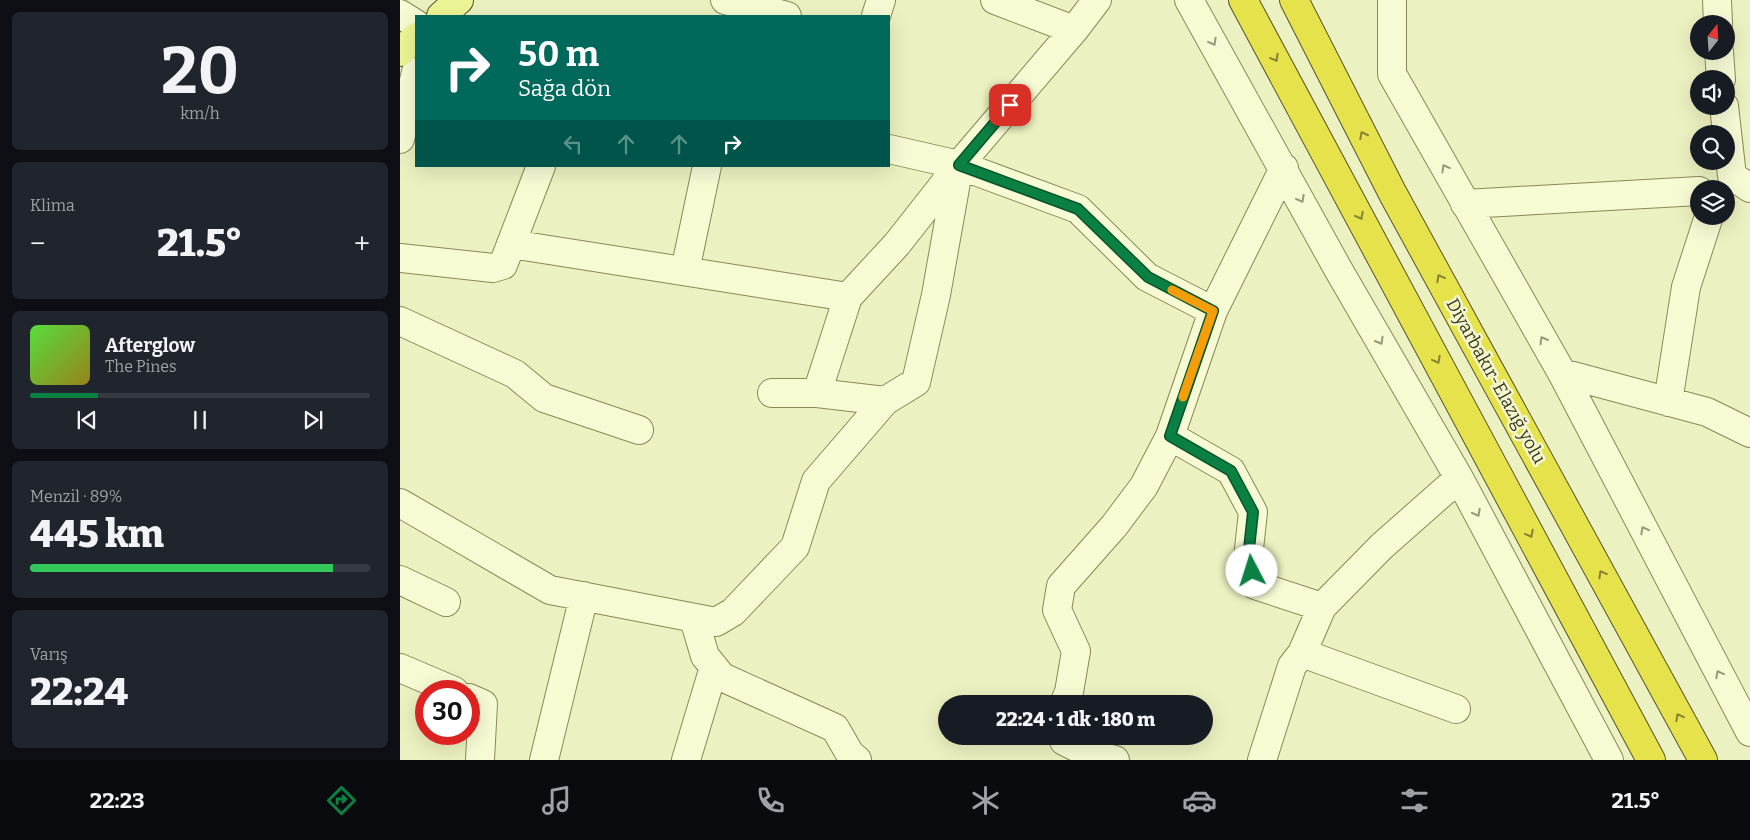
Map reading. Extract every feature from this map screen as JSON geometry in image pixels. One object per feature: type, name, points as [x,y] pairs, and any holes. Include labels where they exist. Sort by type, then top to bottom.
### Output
[{"type":"highway","points":[[1243,0],[1651,760]]},
{"type":"highway","name":"Diyarbakır-Elazığ yolu","points":[[1294,0],[1393,194],[1703,760]]},
{"type":"main road","points":[[442,15],[459,0]]},
{"type":"street","points":[[725,0],[783,15]]},
{"type":"street","points":[[876,15],[881,0]]},
{"type":"street","points":[[995,0],[1074,30]]},
{"type":"street","points":[[817,393],[848,297],[897,244],[959,165],[1074,30],[1097,0]]},
{"type":"street","points":[[1189,0],[1284,168],[1338,269],[1459,478],[1609,760]]},
{"type":"street","points":[[1392,0],[1392,74],[1562,373],[1750,732]]},
{"type":"street","points":[[1717,0],[1718,15]]},
{"type":"street","points":[[400,14],[408,40]]},
{"type":"street","points":[[400,139],[415,76]]},
{"type":"street","points":[[1726,115],[1738,179]]},
{"type":"street","points":[[890,149],[959,165],[1078,209],[1148,277],[1213,311]]},
{"type":"street","points":[[400,503],[550,590],[716,622],[733,612],[794,547],[816,481],[884,401],[916,382],[936,296],[959,165]]},
{"type":"street","points":[[400,258],[493,268],[503,265],[541,167]]},
{"type":"street","points":[[685,271],[707,167]]},
{"type":"street","points":[[1068,695],[1076,651],[1057,610],[1061,586],[1114,526],[1144,486],[1170,436],[1213,311],[1284,168]]},
{"type":"street","points":[[1465,204],[1690,192]]},
{"type":"street","points":[[1668,402],[1686,287],[1706,225]]},
{"type":"street","points":[[511,244],[848,297]]},
{"type":"street","points":[[400,321],[515,374],[544,398],[639,430]]},
{"type":"street","points":[[1562,373],[1706,412],[1750,433]]},
{"type":"street","points":[[772,393],[817,393],[884,401]]},
{"type":"street","points":[[1170,436],[1231,471],[1253,512],[1248,558],[1255,585],[1322,607]]},
{"type":"street","points":[[1262,760],[1292,666],[1302,653],[1322,607],[1382,546],[1459,478]]},
{"type":"street","points":[[400,580],[446,602]]},
{"type":"street","points":[[544,760],[584,596]]},
{"type":"street","points":[[694,619],[705,656],[722,677],[835,728],[850,754],[857,760]]},
{"type":"street","points":[[1302,653],[1456,708]]},
{"type":"street","points":[[686,760],[714,667]]},
{"type":"street","points":[[400,668],[428,680]]},
{"type":"street","points":[[480,703],[483,704],[480,760]]},
{"type":"street","points":[[1073,745],[1088,753],[1115,760]]},
{"type":"slow traffic","points":[[1172,290],[1213,311],[1183,397]]},
{"type":"route","points":[[1010,105],[959,165],[1078,209],[1148,277],[1213,311],[1170,436],[1231,471],[1253,512],[1248,558],[1252,571]]}]
